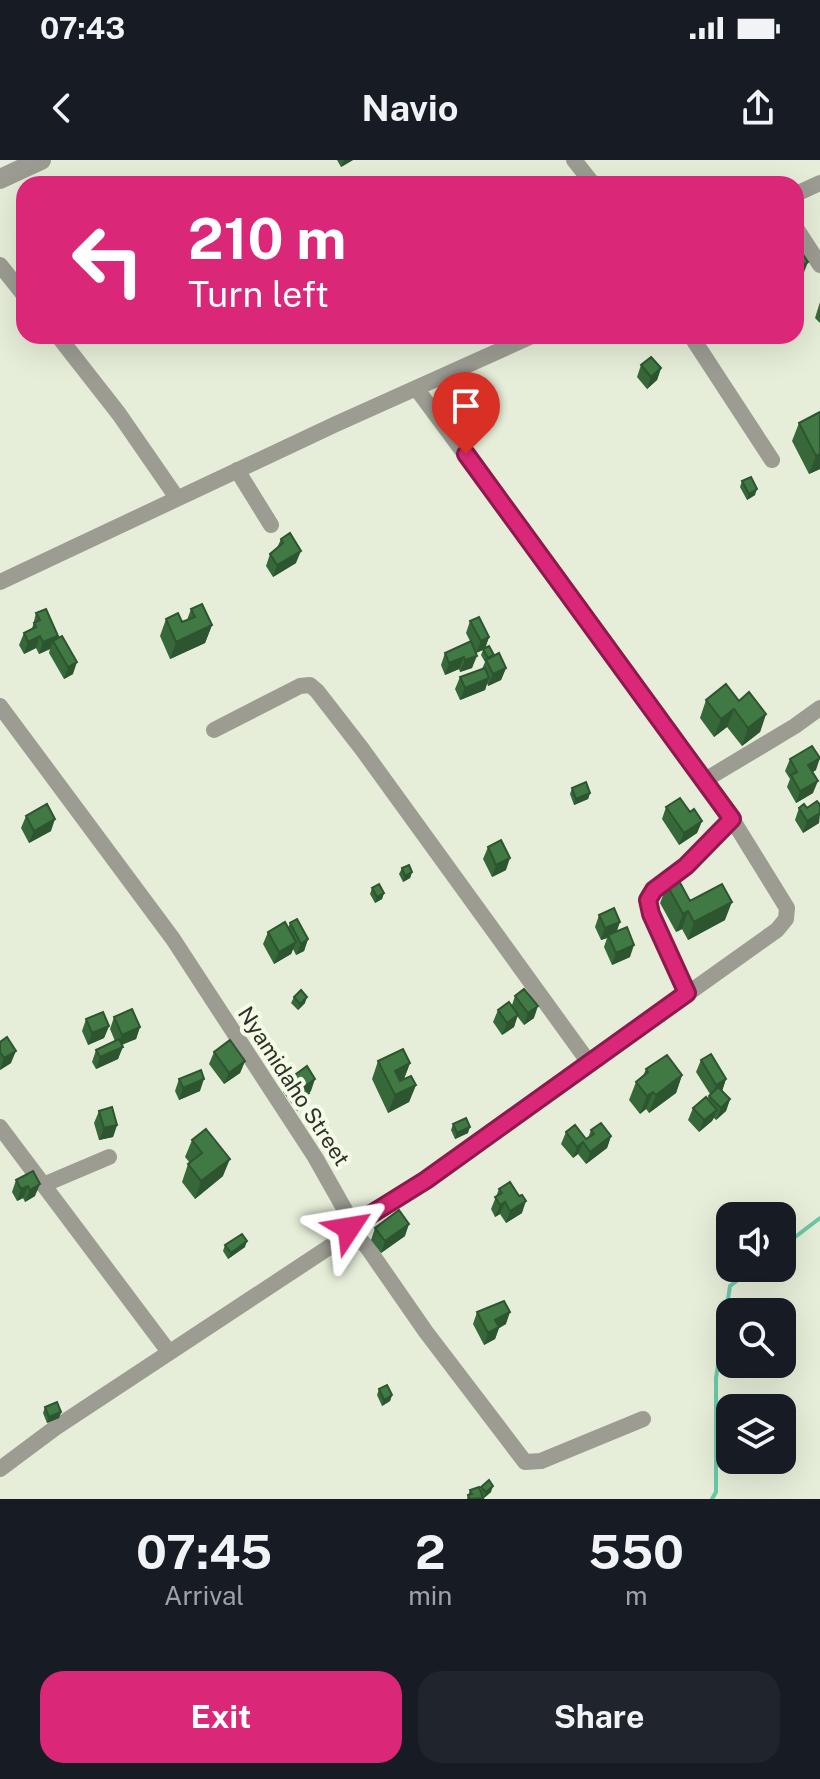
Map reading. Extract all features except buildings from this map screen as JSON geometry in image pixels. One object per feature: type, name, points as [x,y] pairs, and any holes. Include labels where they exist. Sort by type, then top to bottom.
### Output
[{"type":"street","points":[[0,179],[41,160]]},
{"type":"street","points":[[574,160],[587,176]]},
{"type":"street","points":[[804,240],[820,265]]},
{"type":"street","points":[[0,265],[16,285]]},
{"type":"street","points":[[64,344],[119,414],[177,498]]},
{"type":"street","points":[[0,582],[514,344]]},
{"type":"street","points":[[696,344],[772,460]]},
{"type":"street","points":[[0,1469],[55,1428],[340,1240],[349,1228],[426,1180],[777,930],[788,913],[777,889],[705,780],[416,388]]},
{"type":"street","points":[[237,470],[271,525]]},
{"type":"street","points":[[214,730],[300,686],[310,685],[317,691],[590,1064]]},
{"type":"street","name":"Nyamidaho Street","points":[[0,706],[173,939],[315,1157],[345,1210],[349,1228],[367,1247],[426,1332],[525,1462],[541,1461],[643,1419]]},
{"type":"street","points":[[705,780],[820,708]]},
{"type":"street","points":[[687,993],[651,914],[648,900],[654,890],[686,866],[732,819]]},
{"type":"street","points":[[0,1127],[169,1352]]},
{"type":"street","points":[[43,1185],[109,1157]]},
{"type":"waterway","points":[[796,1236],[820,1218]]},
{"type":"waterway","points":[[712,1499],[716,1492],[716,1378],[730,1286],[735,1282]]},
{"type":"route","points":[[349,1228],[426,1180],[687,993],[651,914],[648,900],[654,890],[686,866],[732,819],[466,454]]}]
